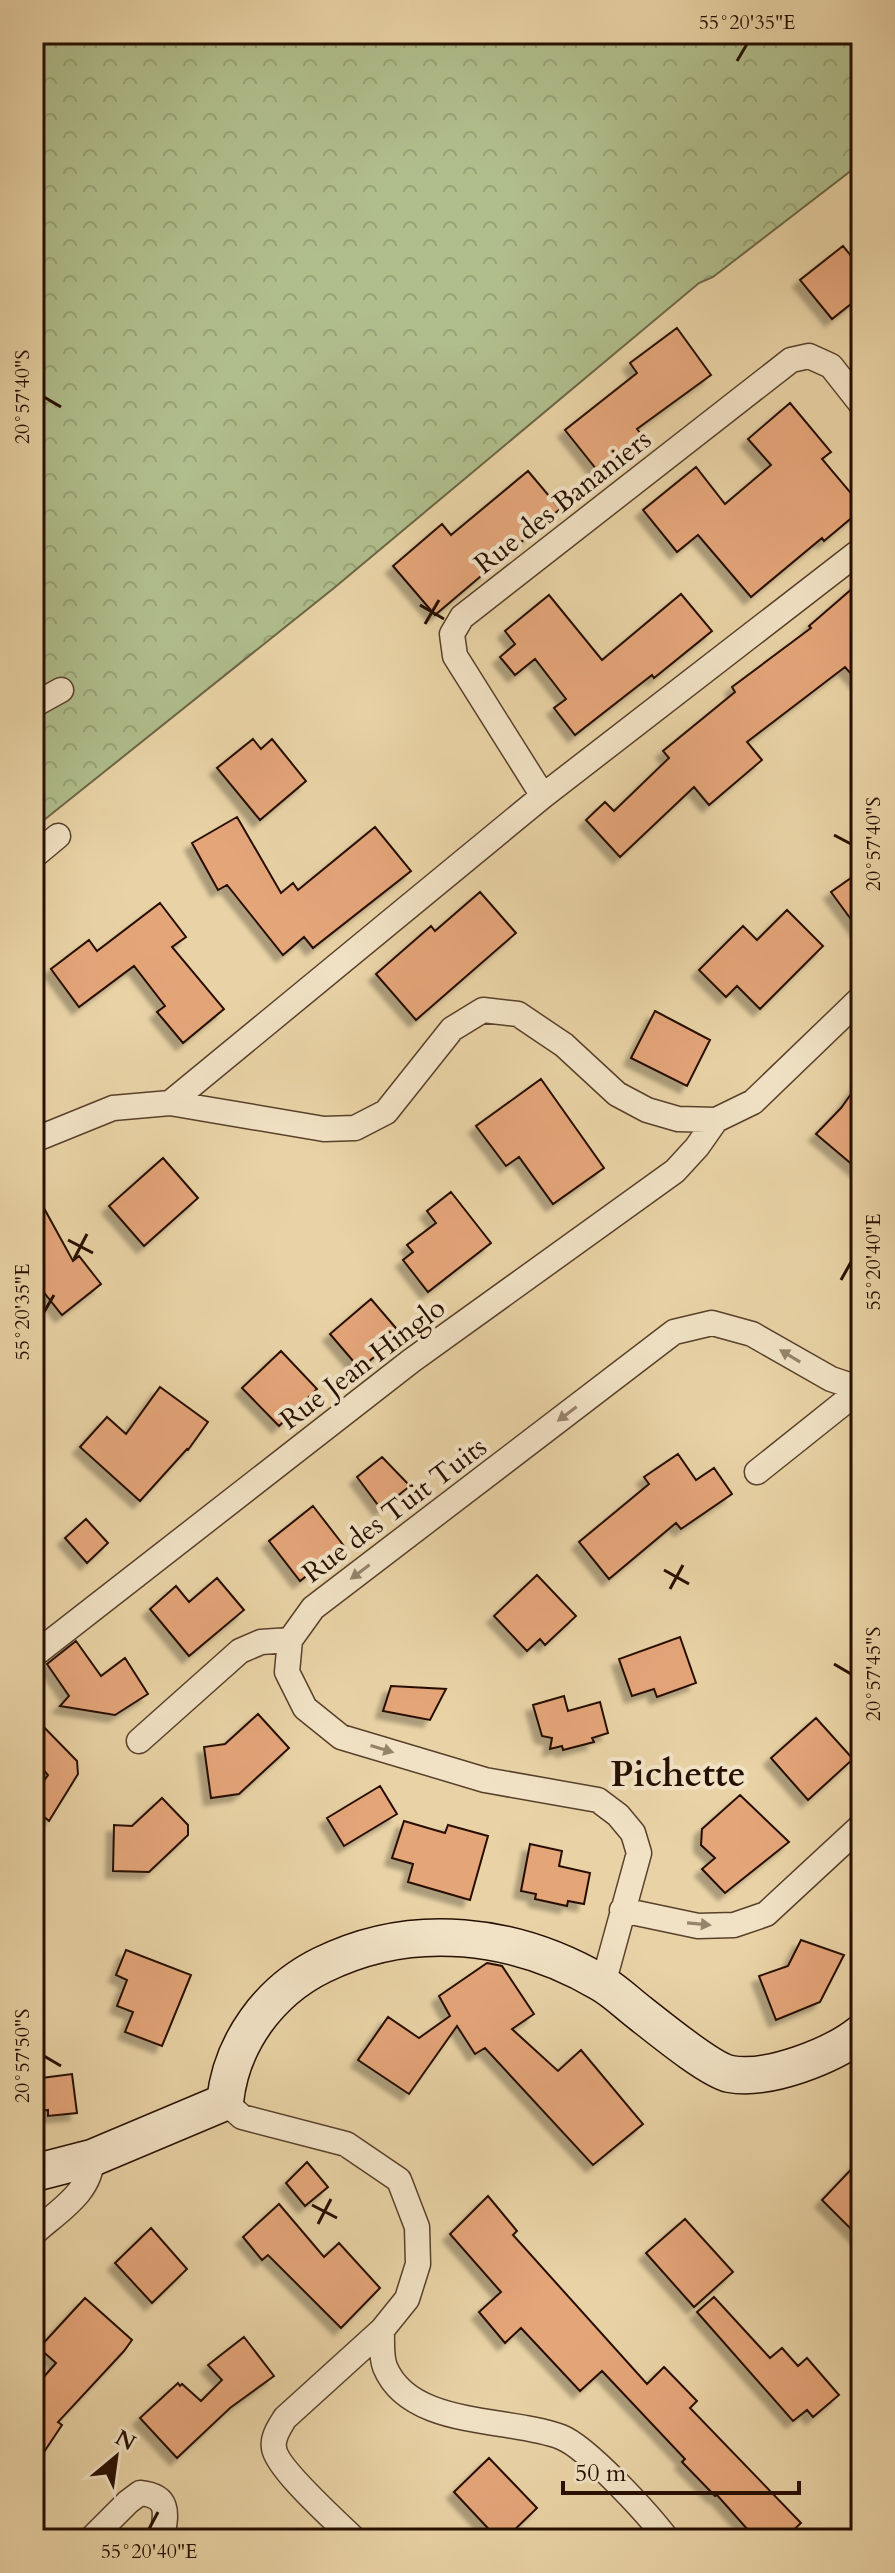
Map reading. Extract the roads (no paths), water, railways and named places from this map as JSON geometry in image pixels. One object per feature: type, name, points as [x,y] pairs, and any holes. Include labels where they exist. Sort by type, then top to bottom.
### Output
[{"type":"street","name":"Rue des Bananiers","points":[[543,796],[455,656],[452,634],[462,617],[791,360],[809,356],[831,366],[861,404]]},
{"type":"street","points":[[170,1103],[543,796],[861,550]]},
{"type":"street","points":[[34,705],[61,690]]},
{"type":"street","points":[[34,856],[58,836]]},
{"type":"street","name":"Rue Jean Hinglo","points":[[34,1140],[113,1108],[170,1103],[324,1129],[355,1128],[386,1112],[452,1029],[483,1010],[518,1014],[564,1045],[617,1094],[647,1110],[678,1119],[716,1120],[753,1102],[861,998]]},
{"type":"street","name":"Rue Jean Hinglo","points":[[39,1651],[411,1361],[675,1171],[716,1120]]},
{"type":"street","name":"Rue des Tuit Tuits","points":[[290,1640],[313,1608],[674,1332],[712,1323],[752,1334],[831,1379],[861,1389]]},
{"type":"street","points":[[757,1472],[861,1389]]},
{"type":"street","points":[[139,1741],[240,1651],[261,1642],[290,1640],[287,1672],[305,1708],[341,1737],[485,1780],[598,1800],[618,1815],[633,1833],[639,1853],[603,1984]]},
{"type":"street","points":[[622,1910],[698,1926],[734,1925],[766,1914],[861,1826]]},
{"type":"street","points":[[225,2102],[227,2079],[239,2049],[263,2011],[299,1976],[352,1950],[411,1940],[453,1937],[500,1941],[556,1960],[603,1984],[688,2050],[729,2074],[772,2073],[813,2059],[861,2033]]},
{"type":"street","points":[[34,2173],[92,2158],[225,2102]]},
{"type":"street","points":[[225,2102],[242,2117],[346,2144],[399,2180],[417,2227],[418,2264],[407,2299],[382,2330],[285,2418],[277,2431],[273,2447],[280,2464],[354,2539]]},
{"type":"street","points":[[34,2233],[83,2189],[89,2180],[92,2158]]},
{"type":"street","points":[[382,2330],[384,2366],[406,2395],[437,2413],[472,2417],[563,2437],[599,2466],[654,2521],[667,2539]]},
{"type":"street","points":[[91,2539],[140,2493],[153,2495],[162,2501],[166,2514],[162,2539]]},
{"type":"district","name":"Pichette","points":[[678,1773]]}]
